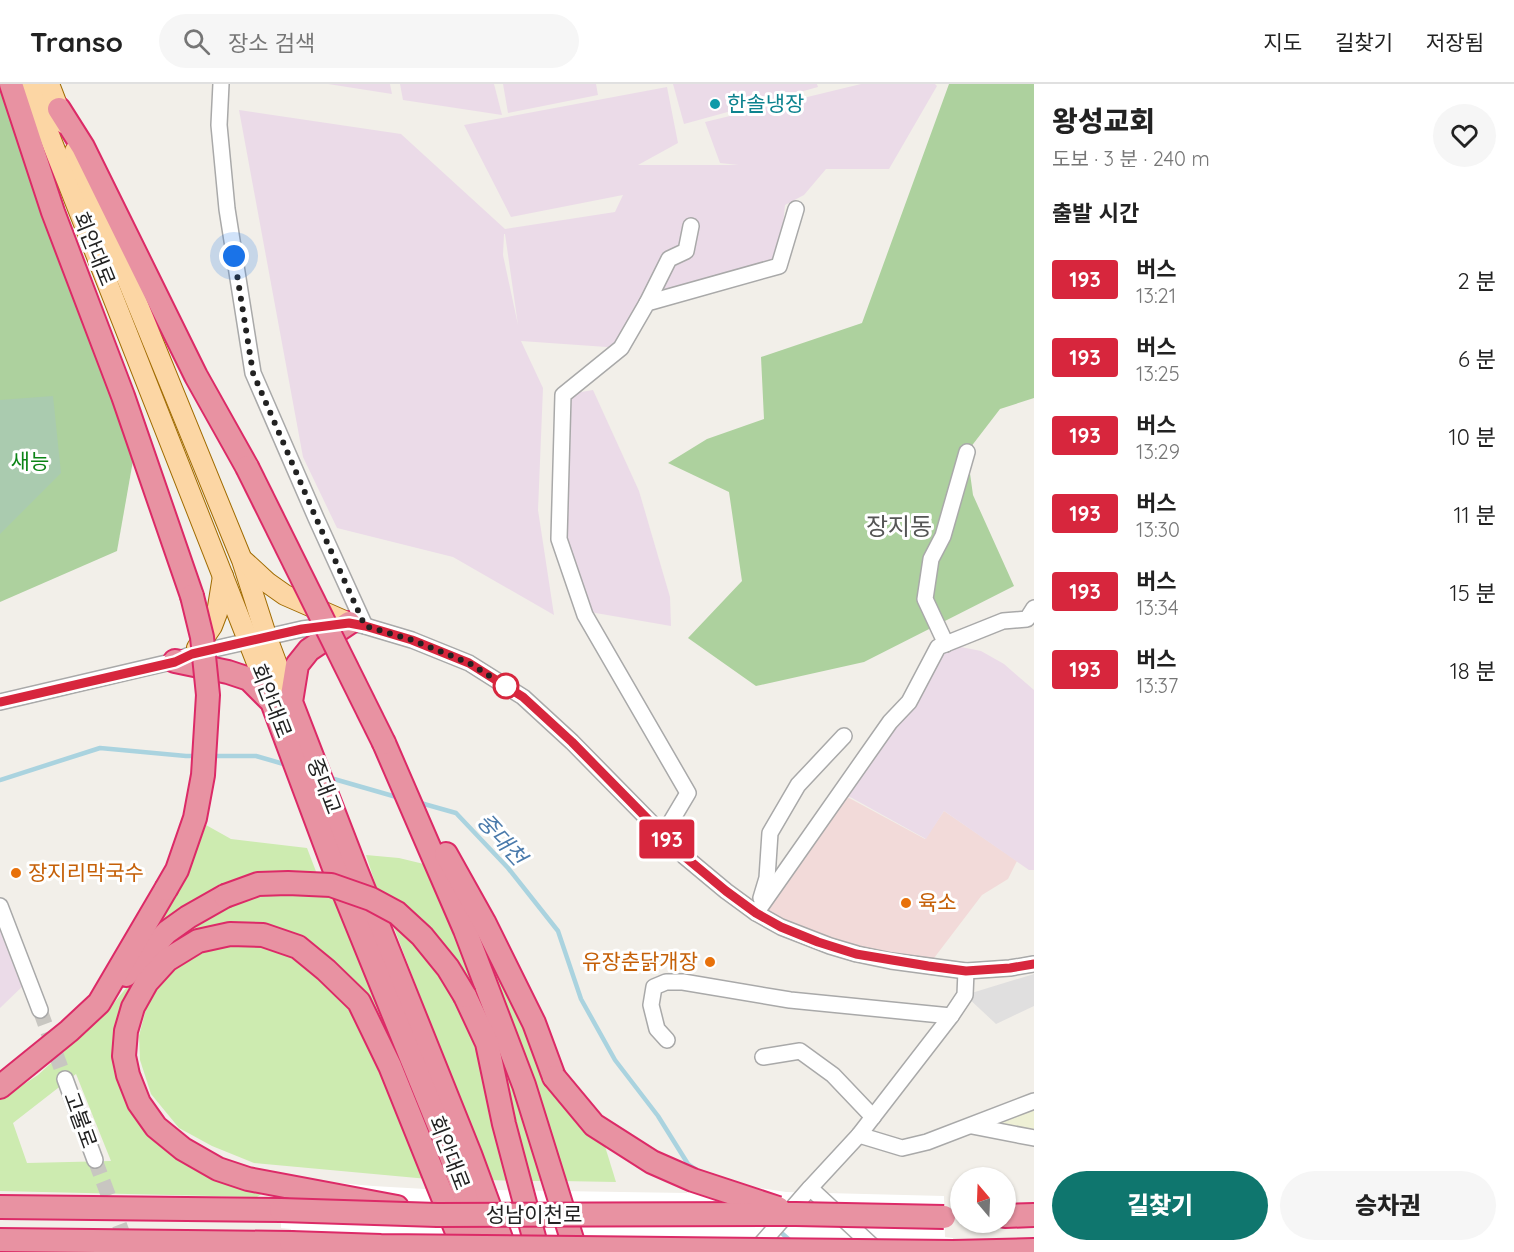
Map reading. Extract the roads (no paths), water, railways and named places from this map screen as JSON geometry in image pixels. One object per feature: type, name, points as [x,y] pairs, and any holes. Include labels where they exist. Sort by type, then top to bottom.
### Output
[{"type":"highway","points":[[11,84],[53,212],[123,396],[192,596],[202,637],[208,695],[203,775],[195,818],[177,870],[99,1002]]},
{"type":"highway","points":[[59,109],[83,147],[196,376],[247,467],[475,926],[534,1023],[554,1077],[594,1125],[652,1162],[693,1180],[796,1214]]},
{"type":"highway","points":[[184,658],[249,679],[282,702],[297,666],[309,650],[357,625]]},
{"type":"highway","name":"중대교","points":[[282,702],[345,869]]},
{"type":"highway","name":"회안대로","points":[[345,869],[486,1252]]},
{"type":"highway","name":"회안대로","points":[[345,869],[470,1154],[506,1252]]},
{"type":"highway","points":[[0,1087],[69,1030],[167,932],[188,917],[225,896],[258,884],[331,885],[370,899],[397,913],[422,936],[448,968],[465,996],[487,1043],[504,1124],[538,1252]]},
{"type":"highway","points":[[475,926],[576,1252]]},
{"type":"highway","points":[[437,1215],[248,1179],[218,1169],[183,1149],[156,1127],[139,1103],[128,1076],[124,1056],[126,1031],[133,1007],[147,982],[167,960],[198,941],[230,934],[262,935],[298,947],[326,970],[359,1002],[390,1066],[465,1252]]},
{"type":"highway","name":"성남이천로","points":[[0,1207],[282,1210],[437,1215],[796,1214],[950,1217]]},
{"type":"highway","points":[[1016,1216],[1034,1215]]},
{"type":"highway","name":"성남이천로","points":[[0,1240],[953,1252],[1034,1250]]},
{"type":"highway","points":[[381,1246],[450,1252]]},
{"type":"main road","name":"회안대로","points":[[29,84],[223,576],[258,640],[282,702]]},
{"type":"main road","name":"회안대로","points":[[49,84],[242,560],[258,640]]},
{"type":"main road","points":[[242,560],[285,595],[357,625]]},
{"type":"main road","points":[[184,658],[212,626],[217,613],[223,576]]},
{"type":"street","points":[[221,84],[219,125],[227,209],[253,373],[311,508],[357,625]]},
{"type":"street","points":[[647,303],[779,266],[796,209]]},
{"type":"street","points":[[663,835],[688,793],[585,615],[559,539],[563,395],[621,348],[669,259],[686,251],[691,226]]},
{"type":"street","points":[[946,644],[926,599],[931,559],[943,536],[966,452]]},
{"type":"street","points":[[756,913],[890,722],[909,702],[938,647],[1003,621],[1032,618]]},
{"type":"street","points":[[0,702],[302,629],[357,625],[412,640],[469,663],[523,697],[572,742],[704,874],[756,913],[781,927],[848,951],[891,961],[966,971],[1034,964]]},
{"type":"street","points":[[756,913],[767,878],[770,833],[798,786],[844,736]]},
{"type":"street","points":[[0,906],[40,1010]]},
{"type":"street","points":[[754,1252],[859,1135],[951,1016],[965,995],[966,971]]},
{"type":"street","points":[[667,1040],[657,1029],[651,1005],[654,987],[666,982],[683,982],[790,1000],[951,1016]]},
{"type":"street","points":[[763,1057],[800,1051],[833,1075],[873,1117]]},
{"type":"street","name":"고불로","points":[[65,1079],[95,1160]]},
{"type":"street","points":[[859,1135],[902,1148],[927,1142],[1034,1101]]},
{"type":"street","points":[[971,1125],[1034,1138]]},
{"type":"street","points":[[810,1188],[879,1252]]},
{"type":"waterway","name":"중대천","points":[[0,780],[100,748],[199,756]]},
{"type":"waterway","name":"중대천","points":[[210,756],[256,756],[287,765]]},
{"type":"waterway","name":"중대천","points":[[327,777],[400,798]]},
{"type":"waterway","name":"중대천","points":[[417,802],[456,813],[508,868],[558,931],[581,999],[615,1060],[658,1116],[688,1164],[698,1171]]},
{"type":"waterway","name":"중대천","points":[[777,1229],[793,1243]]},
{"type":"tunnel","points":[[40,1010],[65,1079]]},
{"type":"tunnel","points":[[95,1160],[129,1250]]},
{"type":"place","name":"한솔냉장","points":[[715,104]]},
{"type":"place","name":"장지리막국수","points":[[16,873]]},
{"type":"place","name":"육소","points":[[906,903]]},
{"type":"place","name":"유장춘닭개장","points":[[710,962]]},
{"type":"district","name":"장지동","points":[[899,527]]},
{"type":"park label","name":"새능","points":[[30,462]]}]
